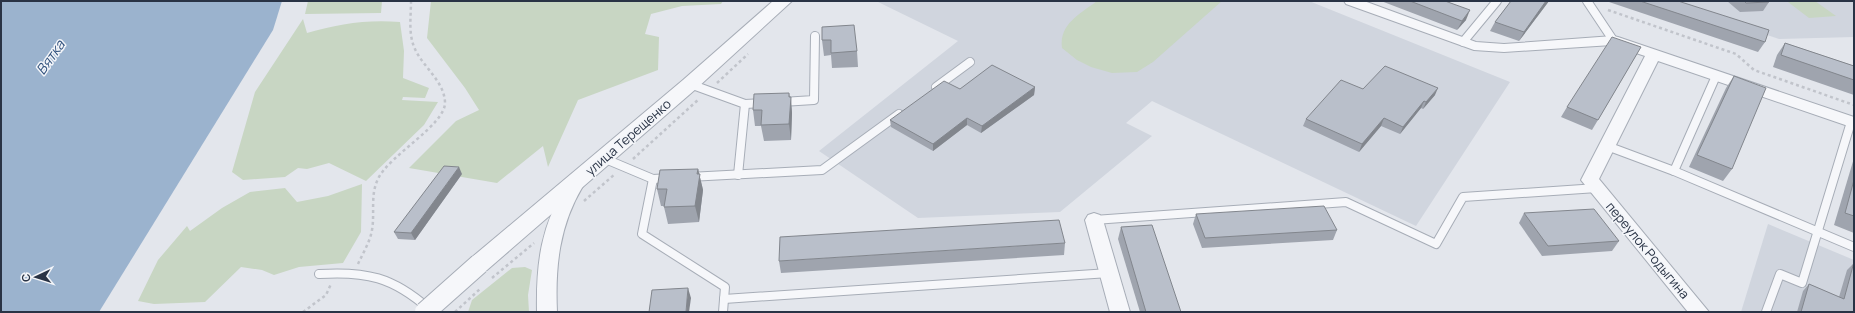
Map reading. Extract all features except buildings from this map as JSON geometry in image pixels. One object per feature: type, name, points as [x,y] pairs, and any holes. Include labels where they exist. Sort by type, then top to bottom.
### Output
[{"type":"street","name":"улица Терещенко","points":[[547,312],[546,286],[553,231],[563,202],[580,178],[690,84],[782,1]]},
{"type":"street","points":[[1351,1],[1463,42],[1489,49],[1613,40],[1852,123]]},
{"type":"street","points":[[1596,188],[1590,180],[1654,54]]},
{"type":"street","points":[[425,312],[486,277],[580,178]]},
{"type":"street","name":"переулок Родыгина","points":[[1596,188],[1699,312]]},
{"type":"street","points":[[1094,220],[1120,312]]},
{"type":"lane","points":[[1463,42],[1497,1]]},
{"type":"lane","points":[[1588,2],[1613,40]]},
{"type":"lane","points":[[690,84],[745,104],[814,100],[815,36]]},
{"type":"lane","points":[[932,90],[970,62]]},
{"type":"lane","points":[[1674,172],[1716,76]]},
{"type":"lane","points":[[738,174],[745,104]]},
{"type":"lane","points":[[603,158],[653,179],[822,170],[906,109]]},
{"type":"lane","points":[[1766,312],[1780,274],[1802,283],[1852,123]]},
{"type":"lane","points":[[1607,146],[1674,172],[1854,247]]},
{"type":"lane","points":[[653,179],[642,234],[725,287],[723,312]]},
{"type":"lane","points":[[1094,220],[1346,202],[1436,244],[1463,197],[1596,188]]},
{"type":"lane","points":[[319,274],[355,272],[372,275],[396,283],[421,301],[433,312]]},
{"type":"lane","points":[[724,299],[1109,274]]},
{"type":"path","points":[[355,272],[370,239],[372,229],[372,204],[380,173],[392,160],[434,123],[444,108],[445,102],[440,86],[415,49],[411,35],[411,1]]},
{"type":"path","points":[[1588,2],[1736,54],[1754,70],[1854,105]]},
{"type":"path","points":[[302,312],[326,295],[336,273]]},
{"type":"path","points":[[455,312],[486,277]]},
{"type":"shaded area","points":[[876,1],[1309,1],[1510,82],[1416,226],[1152,101],[1126,123],[1152,136],[1060,212],[918,218],[819,151],[958,41]]},
{"type":"shaded area","points":[[1682,1],[1854,1],[1854,37],[1779,39],[1693,10]]},
{"type":"shaded area","points":[[1768,224],[1854,260],[1854,312],[1741,312]]},
{"type":"green space","points":[[308,1],[382,1],[381,13],[305,14]]},
{"type":"green space","points":[[431,1],[723,1],[721,4],[682,6],[651,14],[645,34],[659,37],[658,70],[578,100],[548,167],[543,146],[497,183],[409,168],[456,121],[479,110],[465,88],[427,38]]},
{"type":"green space","points":[[1097,1],[1222,1],[1153,62],[1137,72],[1112,73],[1091,67],[1077,60],[1062,48],[1062,40],[1067,26],[1078,15]]},
{"type":"green space","points":[[1815,1],[1836,16],[1809,18],[1788,2]]},
{"type":"green space","points":[[303,19],[307,33],[353,23],[376,21],[400,22],[404,51],[403,78],[429,88],[425,98],[403,97],[402,100],[438,102],[424,125],[366,181],[329,163],[307,169],[298,168],[285,177],[243,180],[232,172],[255,92]]},
{"type":"green space","points":[[362,184],[361,232],[343,263],[299,267],[274,275],[262,270],[241,267],[205,302],[154,304],[138,301],[158,260],[187,226],[190,231],[222,208],[250,192],[285,188],[297,202],[328,196]]},
{"type":"green space","points":[[525,267],[532,270],[528,295],[529,312],[468,312],[472,300],[512,268]]},
{"type":"water","name":"Вятка","points":[[1,1],[282,1],[273,30],[99,312],[1,312]]}]
